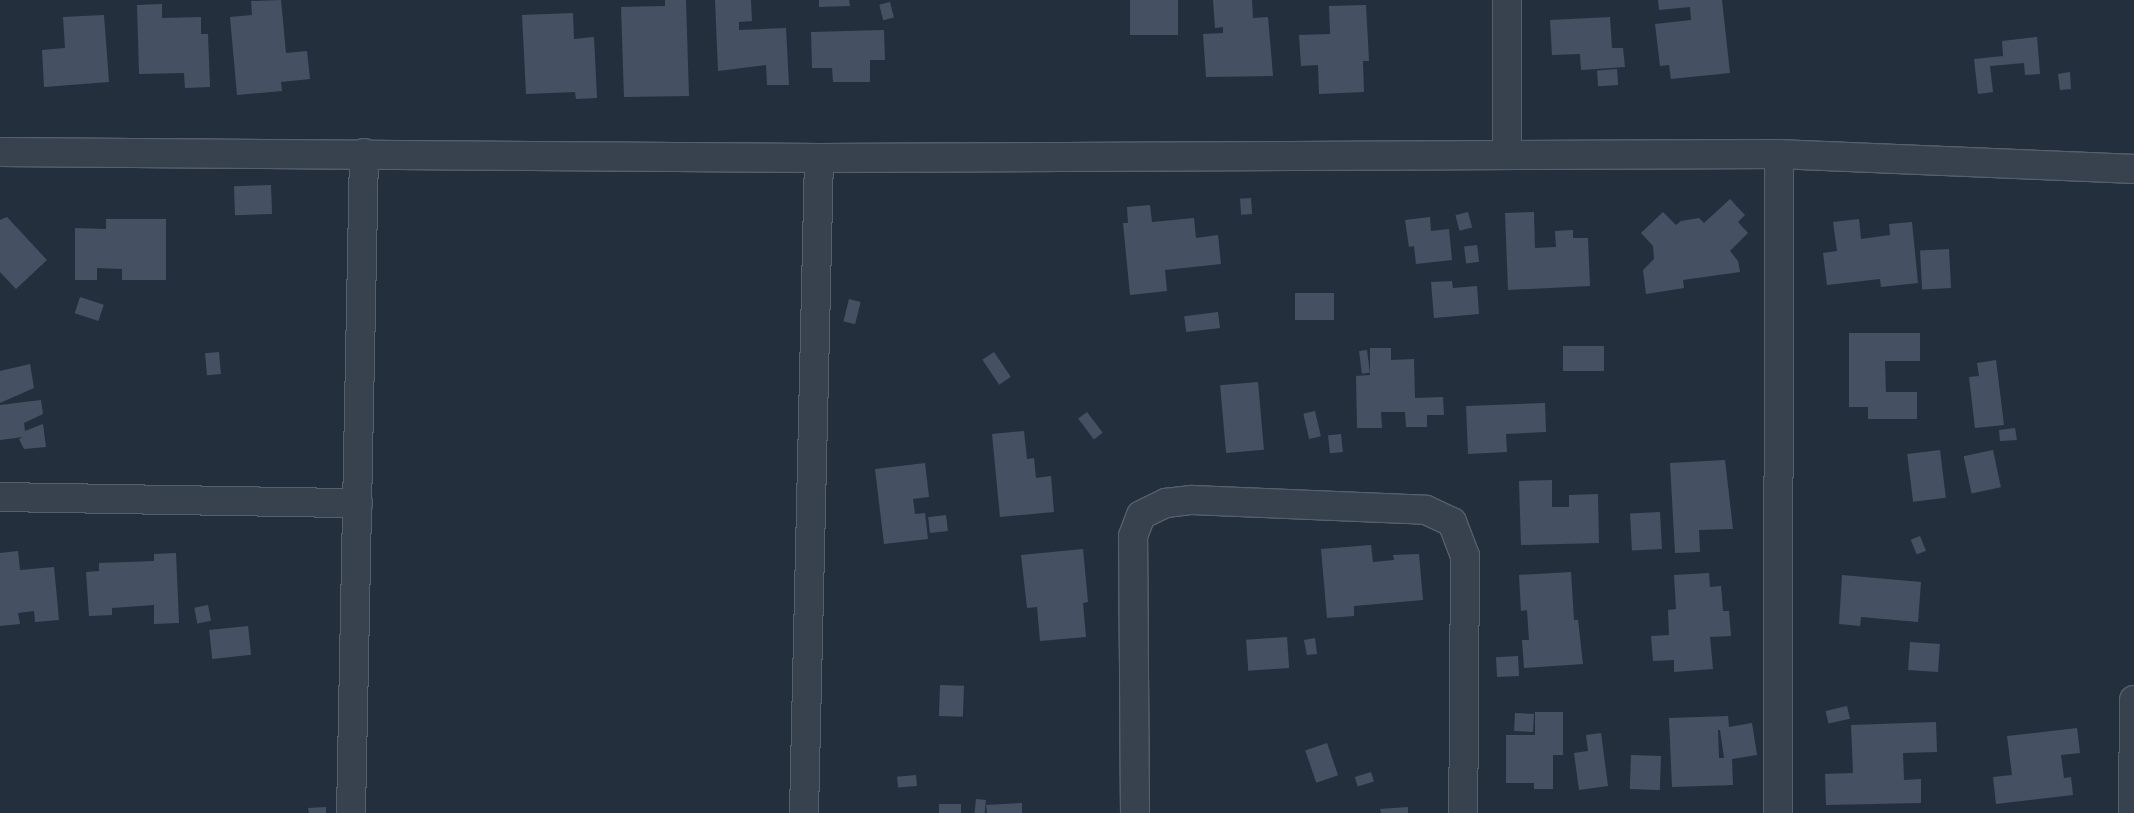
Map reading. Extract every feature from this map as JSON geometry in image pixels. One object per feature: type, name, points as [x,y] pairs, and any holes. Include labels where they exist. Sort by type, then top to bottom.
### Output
[{"type":"street","points":[[1506,0],[1508,155]]},
{"type":"street","points":[[0,152],[364,153],[819,158],[1779,154],[2134,169]]},
{"type":"street","points":[[351,813],[364,153]]},
{"type":"street","points":[[1778,813],[1779,154]]},
{"type":"street","points":[[804,813],[819,158]]},
{"type":"street","points":[[0,497],[358,503]]},
{"type":"street","points":[[1135,813],[1133,536],[1140,515],[1166,503],[1192,500],[1426,510],[1452,522],[1465,556],[1462,813]]},
{"type":"street","points":[[2133,813],[2134,700]]},
{"type":"building","points":[[281,0],[286,53],[307,51],[310,79],[281,82],[282,91],[237,95],[230,17],[252,15],[251,1]]},
{"type":"building","points":[[665,0],[686,0],[689,96],[624,97],[621,7],[665,6]]},
{"type":"building","points":[[715,0],[751,0],[752,21],[739,22],[739,30],[786,28],[789,85],[767,85],[766,65],[718,71]]},
{"type":"building","points":[[819,0],[849,0],[850,6],[819,7]]},
{"type":"building","points":[[1130,0],[1178,0],[1178,35],[1130,35]]},
{"type":"building","points":[[1213,0],[1252,0],[1253,18],[1268,17],[1273,76],[1206,77],[1203,34],[1223,33],[1223,27],[1215,28]]},
{"type":"building","points":[[1658,0],[1722,0],[1730,73],[1671,79],[1669,65],[1660,66],[1655,24],[1691,20],[1690,7],[1659,10]]},
{"type":"building","points":[[890,2],[894,18],[883,20],[879,5]]},
{"type":"building","points":[[162,4],[162,18],[201,17],[201,34],[208,34],[210,87],[185,88],[184,73],[139,74],[137,5]]},
{"type":"building","points":[[1366,5],[1369,61],[1363,61],[1364,92],[1319,94],[1318,65],[1301,66],[1299,35],[1330,34],[1329,6]]},
{"type":"building","points":[[573,13],[574,39],[594,37],[597,98],[576,99],[575,92],[526,94],[522,15]]},
{"type":"building","points":[[104,15],[109,82],[44,87],[42,50],[65,48],[63,17]]},
{"type":"building","points":[[1610,17],[1612,48],[1623,48],[1625,67],[1581,70],[1580,54],[1552,55],[1550,20]]},
{"type":"building","points":[[884,30],[885,60],[870,60],[870,82],[833,82],[832,68],[812,68],[811,32]]},
{"type":"building","points":[[2037,37],[2040,74],[2025,75],[2024,63],[1990,66],[1993,92],[1978,94],[1974,59],[2003,56],[2002,41]]},
{"type":"building","points":[[1617,69],[1618,85],[1598,86],[1597,70]]},
{"type":"building","points":[[2070,72],[2071,89],[2060,90],[2058,74]]},
{"type":"building","points":[[271,185],[272,214],[235,215],[234,186]]},
{"type":"building","points":[[1251,198],[1252,214],[1241,215],[1240,199]]},
{"type":"building","points":[[1730,199],[1745,215],[1738,222],[1748,233],[1730,251],[1738,261],[1740,272],[1683,280],[1684,288],[1646,294],[1643,270],[1654,259],[1653,246],[1641,233],[1663,212],[1676,225],[1681,221],[1699,218],[1704,223]]},
{"type":"building","points":[[1150,205],[1152,222],[1194,218],[1196,238],[1218,235],[1221,264],[1165,270],[1167,291],[1130,295],[1123,223],[1128,223],[1127,207]]},
{"type":"building","points":[[1468,212],[1472,227],[1460,231],[1455,215]]},
{"type":"building","points":[[1534,212],[1535,248],[1556,247],[1555,231],[1573,230],[1573,238],[1588,238],[1590,286],[1508,290],[1505,213]]},
{"type":"building","points":[[7,217],[47,260],[16,289],[0,272],[0,220]]},
{"type":"building","points":[[1430,217],[1431,231],[1449,229],[1452,260],[1416,264],[1414,246],[1409,247],[1405,220]]},
{"type":"building","points":[[106,219],[166,219],[166,280],[122,280],[122,269],[97,268],[97,280],[75,280],[75,228],[106,229]]},
{"type":"building","points":[[1859,219],[1861,239],[1890,235],[1889,224],[1912,222],[1918,283],[1881,287],[1880,279],[1827,285],[1823,253],[1837,251],[1833,222]]},
{"type":"building","points":[[1477,245],[1479,262],[1466,263],[1464,247]]},
{"type":"building","points":[[1949,249],[1951,288],[1922,289],[1920,251]]},
{"type":"building","points":[[1452,281],[1453,288],[1477,286],[1479,314],[1434,318],[1431,282]]},
{"type":"building","points":[[1295,293],[1334,293],[1334,320],[1295,320]]},
{"type":"building","points":[[80,297],[104,305],[99,321],[75,313]]},
{"type":"building","points":[[849,299],[861,302],[855,324],[843,321]]},
{"type":"building","points":[[1218,312],[1220,328],[1186,332],[1184,316]]},
{"type":"building","points":[[1849,333],[1920,333],[1920,361],[1885,361],[1886,392],[1917,392],[1917,419],[1868,419],[1868,407],[1849,407]]},
{"type":"building","points":[[1563,346],[1604,346],[1604,371],[1563,371]]},
{"type":"building","points":[[1370,348],[1391,348],[1391,360],[1414,359],[1415,398],[1443,397],[1444,415],[1427,415],[1427,427],[1406,427],[1405,412],[1381,412],[1382,428],[1357,428],[1356,376],[1370,375]]},
{"type":"building","points":[[1367,350],[1370,373],[1362,374],[1359,351]]},
{"type":"building","points":[[219,352],[221,374],[207,375],[205,353]]},
{"type":"building","points":[[994,352],[1011,377],[999,385],[982,360]]},
{"type":"building","points":[[1996,360],[2004,425],[1975,428],[1969,377],[1979,376],[1977,363]]},
{"type":"building","points":[[30,364],[34,388],[0,403],[0,371]]},
{"type":"building","points":[[1258,382],[1264,450],[1226,453],[1220,385]]},
{"type":"building","points":[[41,400],[43,414],[24,423],[25,431],[43,424],[46,447],[24,449],[19,439],[23,437],[0,440],[0,405]]},
{"type":"building","points":[[1545,403],[1546,432],[1506,434],[1507,452],[1468,454],[1466,406]]},
{"type":"building","points":[[1315,411],[1321,436],[1309,439],[1303,414]]},
{"type":"building","points":[[1087,412],[1103,433],[1094,439],[1078,419]]},
{"type":"building","points":[[2015,428],[2017,440],[2000,441],[1999,430]]},
{"type":"building","points":[[1024,431],[1027,459],[1034,458],[1036,478],[1051,476],[1054,512],[1000,517],[992,434]]},
{"type":"building","points":[[1341,434],[1343,452],[1330,453],[1328,435]]},
{"type":"building","points":[[1940,450],[1946,498],[1913,502],[1907,454]]},
{"type":"building","points":[[1993,450],[2001,487],[1972,493],[1964,456]]},
{"type":"building","points":[[1725,460],[1733,529],[1699,530],[1700,552],[1675,553],[1670,463]]},
{"type":"building","points":[[925,463],[929,497],[913,499],[915,514],[925,513],[928,539],[884,544],[875,469]]},
{"type":"building","points":[[1552,480],[1552,507],[1569,507],[1569,495],[1598,494],[1599,543],[1521,545],[1519,481]]},
{"type":"building","points":[[1660,512],[1662,549],[1632,551],[1630,514]]},
{"type":"building","points":[[946,515],[948,531],[930,533],[928,517]]},
{"type":"building","points":[[1920,536],[1926,551],[1917,555],[1911,540]]},
{"type":"building","points":[[1371,545],[1373,562],[1394,560],[1393,555],[1419,554],[1423,600],[1354,606],[1354,616],[1327,618],[1321,549]]},
{"type":"building","points":[[1083,549],[1088,602],[1083,603],[1086,637],[1040,641],[1037,607],[1027,608],[1021,555]]},
{"type":"building","points":[[18,551],[20,570],[54,567],[59,620],[35,622],[34,611],[18,613],[20,624],[0,626],[0,553]]},
{"type":"building","points":[[176,553],[179,623],[154,624],[154,605],[112,608],[112,615],[89,616],[86,572],[99,571],[99,563],[154,561],[154,554]]},
{"type":"building","points":[[1571,572],[1574,620],[1578,620],[1583,664],[1524,668],[1522,640],[1529,640],[1527,610],[1521,611],[1519,575]]},
{"type":"building","points":[[1709,573],[1710,587],[1721,586],[1723,611],[1729,611],[1731,636],[1710,637],[1713,669],[1674,672],[1674,660],[1653,661],[1651,636],[1669,635],[1668,610],[1676,609],[1674,575]]},
{"type":"building","points":[[1842,575],[1921,582],[1918,622],[1861,617],[1860,626],[1839,624]]},
{"type":"building","points":[[208,605],[211,621],[197,623],[194,608]]},
{"type":"building","points":[[248,626],[251,655],[212,659],[209,630]]},
{"type":"building","points":[[1287,637],[1289,668],[1248,671],[1246,640]]},
{"type":"building","points":[[1315,638],[1317,654],[1307,655],[1304,640]]},
{"type":"building","points":[[1910,642],[1940,644],[1938,672],[1908,670]]},
{"type":"building","points":[[1518,656],[1519,676],[1497,677],[1496,657]]},
{"type":"building","points":[[940,685],[964,686],[963,717],[939,716]]},
{"type":"building","points":[[1847,706],[1850,719],[1828,724],[1826,711]]},
{"type":"building","points":[[1535,712],[1563,712],[1563,755],[1553,755],[1553,789],[1534,789],[1534,783],[1506,783],[1506,735],[1535,735]]},
{"type":"building","points":[[1515,713],[1534,714],[1533,732],[1514,731]]},
{"type":"building","points":[[1728,716],[1729,727],[1752,723],[1757,755],[1732,759],[1733,785],[1672,787],[1669,718]],"holes":[[[1718,730],[1720,730],[1724,758],[1719,758]]]},
{"type":"building","points":[[1936,722],[1937,752],[1903,753],[1904,780],[1921,779],[1921,803],[1826,805],[1825,774],[1853,773],[1851,725]]},
{"type":"building","points":[[2077,728],[2080,753],[2061,755],[2064,778],[2071,777],[2073,795],[1996,804],[1993,777],[2012,775],[2007,736]]},
{"type":"building","points":[[1601,733],[1608,786],[1579,790],[1574,753],[1588,751],[1586,735]]},
{"type":"building","points":[[1327,743],[1338,775],[1316,783],[1305,750]]},
{"type":"building","points":[[1631,755],[1661,756],[1660,790],[1630,789]]},
{"type":"building","points":[[1371,772],[1374,782],[1358,787],[1355,777]]},
{"type":"building","points":[[916,775],[917,786],[898,788],[897,777]]},
{"type":"building","points":[[976,799],[986,800],[985,813],[975,813]]},
{"type":"building","points":[[1022,803],[1022,813],[987,813],[986,805]]},
{"type":"building","points":[[939,804],[961,804],[961,813],[939,813]]},
{"type":"building","points":[[326,807],[326,813],[309,813],[308,808]]},
{"type":"building","points":[[1408,807],[1408,813],[1381,813],[1380,809]]}]
